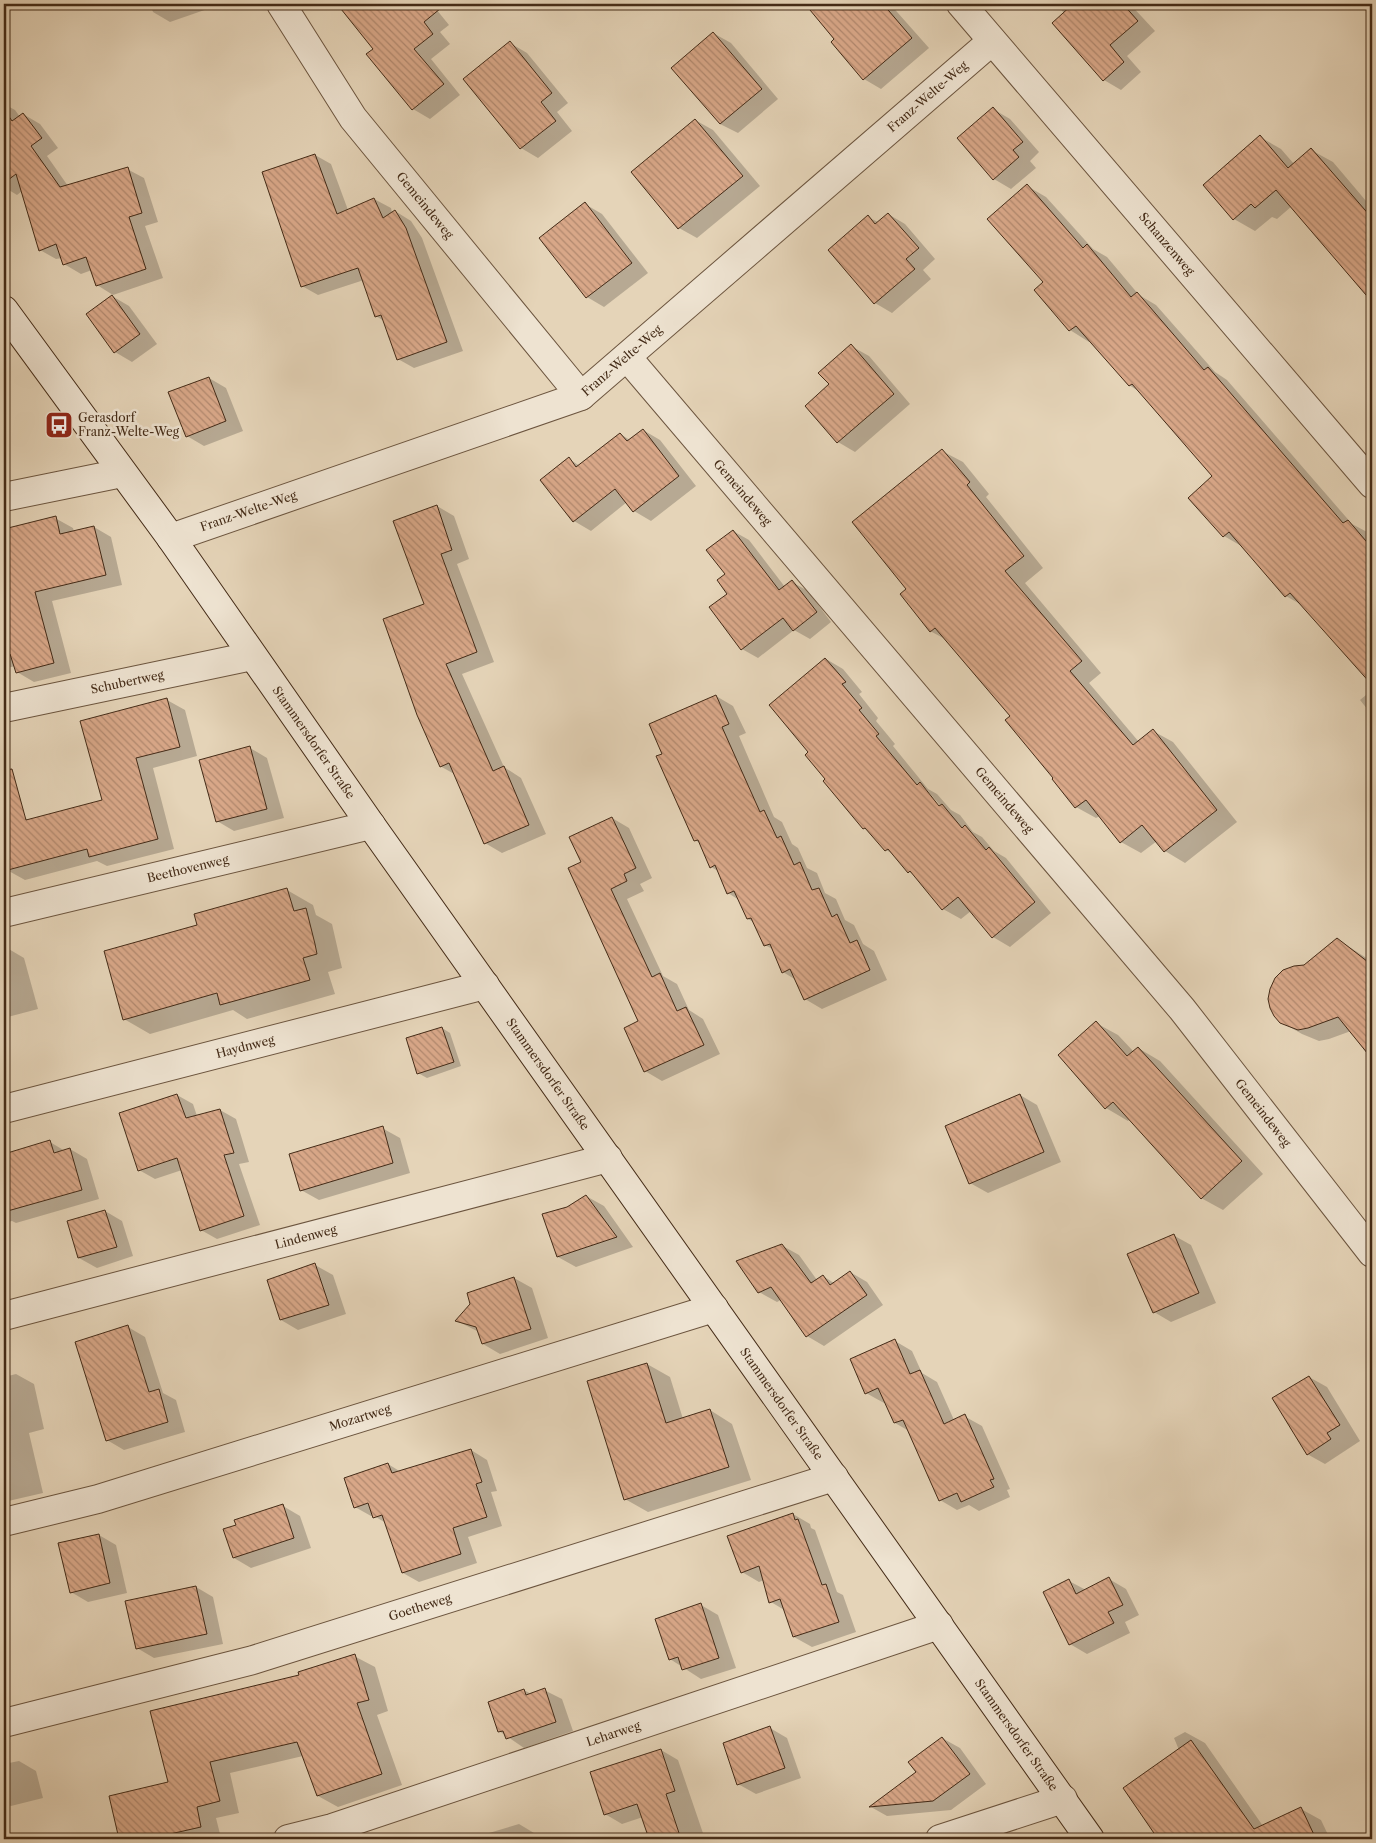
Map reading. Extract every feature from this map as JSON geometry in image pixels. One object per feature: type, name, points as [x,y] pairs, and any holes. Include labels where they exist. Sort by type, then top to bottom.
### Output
[{"type":"street","name":"Gemeindeweg","points":[[281,4],[353,118],[581,396]]},
{"type":"street","name":"Schanzenweg","points":[[961,4],[1372,484]]},
{"type":"street","name":"Franz-Welte-Weg","points":[[171,538],[581,396],[992,41]]},
{"type":"street","name":"Stammersdorfer Straße","points":[[4,310],[171,538],[371,825],[1090,1839]]},
{"type":"street","name":"Gemeindeweg","points":[[628,357],[1182,1009],[1372,1253]]},
{"type":"street","points":[[4,497],[122,473]]},
{"type":"street","name":"Schubertweg","points":[[4,708],[252,656]]},
{"type":"street","name":"Beethovenweg","points":[[4,913],[371,825]]},
{"type":"street","name":"Haydnweg","points":[[4,1109],[485,985]]},
{"type":"street","name":"Lindenweg","points":[[4,1316],[608,1158]]},
{"type":"street","name":"Mozartweg","points":[[4,1522],[98,1499],[714,1308]]},
{"type":"street","name":"Goetheweg","points":[[4,1723],[253,1660],[834,1477]]},
{"type":"street","name":"Leharweg","points":[[288,1839],[351,1822],[939,1625]]},
{"type":"street","points":[[940,1839],[1063,1799]]},
{"type":"building","points":[[337,4],[446,4],[424,22],[433,34],[414,49],[444,84],[412,110],[366,54],[373,49]]},
{"type":"building","points":[[805,4],[883,4],[912,38],[863,80],[831,42],[834,39]]},
{"type":"building","points":[[1073,4],[1123,4],[1138,21],[1110,45],[1124,62],[1103,81],[1052,23]]},
{"type":"building","points":[[713,32],[762,89],[720,124],[671,68]]},
{"type":"building","points":[[510,41],[552,93],[541,102],[556,121],[520,149],[463,79]]},
{"type":"building","points":[[993,107],[1023,142],[1013,150],[1019,157],[993,180],[957,138]]},
{"type":"building","points":[[4,109],[12,121],[23,113],[42,138],[31,146],[60,187],[128,167],[142,213],[129,217],[146,269],[96,286],[86,257],[63,265],[56,244],[39,251],[16,174],[4,183]]},
{"type":"building","points":[[695,119],[743,176],[678,229],[631,172]]},
{"type":"building","points":[[1260,135],[1288,168],[1311,148],[1372,218],[1372,302],[1276,190],[1255,208],[1251,204],[1233,220],[1203,185]]},
{"type":"building","points":[[315,154],[337,214],[374,198],[383,218],[395,210],[406,228],[447,342],[397,360],[381,315],[375,317],[358,268],[301,287],[262,172]]},
{"type":"building","points":[[1027,184],[1083,248],[1087,244],[1131,297],[1137,292],[1204,370],[1208,367],[1343,523],[1348,520],[1372,548],[1372,685],[1290,593],[1285,597],[1229,532],[1223,537],[1188,498],[1212,476],[1132,384],[1129,386],[1076,326],[1069,331],[1034,290],[1043,282],[987,219]]},
{"type":"building","points":[[585,202],[632,263],[586,298],[539,238]]},
{"type":"building","points":[[888,213],[919,248],[906,259],[915,269],[874,304],[828,250],[868,215],[875,224]]},
{"type":"building","points":[[112,295],[140,334],[114,353],[86,314]]},
{"type":"building","points":[[851,344],[894,394],[837,443],[805,406],[829,384],[818,373]]},
{"type":"building","points":[[209,377],[226,421],[186,437],[168,392]]},
{"type":"building","points":[[643,429],[679,476],[633,512],[615,489],[573,522],[540,480],[569,457],[576,467],[620,433],[627,441]]},
{"type":"building","points":[[942,449],[970,482],[967,485],[1024,556],[1005,571],[1082,661],[1070,671],[1133,745],[1153,729],[1217,810],[1164,852],[1142,825],[1120,843],[1086,800],[1075,808],[1005,720],[1010,716],[935,628],[930,632],[900,594],[906,589],[852,522]]},
{"type":"building","points":[[437,505],[452,550],[441,554],[477,652],[446,664],[493,771],[504,766],[529,825],[484,844],[449,763],[440,767],[417,715],[383,619],[424,604],[393,521]]},
{"type":"building","points":[[56,516],[60,534],[94,526],[106,575],[35,592],[54,663],[16,673],[10,654],[4,655],[4,529]]},
{"type":"building","points":[[733,530],[779,590],[792,580],[817,612],[793,631],[783,618],[741,650],[709,607],[727,594],[717,580],[725,574],[706,550]]},
{"type":"building","points":[[825,658],[846,682],[842,684],[862,708],[859,710],[879,734],[876,736],[917,785],[920,782],[939,806],[942,804],[962,828],[965,825],[986,850],[989,847],[1035,902],[992,938],[958,897],[942,910],[910,871],[908,873],[888,849],[885,851],[865,828],[863,829],[823,781],[825,779],[805,755],[808,752],[769,705]]},
{"type":"building","points":[[716,695],[729,724],[722,727],[760,812],[764,810],[777,838],[781,836],[794,865],[800,862],[812,890],[819,888],[832,917],[837,914],[850,943],[857,940],[870,970],[804,1000],[790,969],[782,973],[770,944],[764,946],[751,918],[747,919],[734,891],[727,894],[715,865],[710,868],[698,840],[694,841],[656,756],[662,754],[649,724]]},
{"type":"building","points":[[167,698],[180,747],[136,758],[158,839],[89,857],[87,849],[4,871],[4,770],[12,769],[26,820],[102,800],[80,721]]},
{"type":"building","points":[[250,746],[267,809],[216,822],[199,760]]},
{"type":"building","points":[[612,817],[636,868],[624,874],[627,881],[611,889],[652,977],[660,973],[677,1011],[686,1007],[704,1045],[644,1072],[624,1028],[638,1021],[568,868],[581,862],[569,837]]},
{"type":"building","points":[[287,888],[294,911],[306,908],[315,944],[317,954],[303,958],[310,980],[220,1005],[217,993],[123,1020],[104,951],[197,925],[194,914]]},
{"type":"building","points":[[1337,938],[1372,965],[1372,1059],[1338,1017],[1298,1030],[1280,1023],[1270,1008],[1268,999],[1275,978],[1283,970],[1304,965]]},
{"type":"building","points":[[1096,1021],[1127,1056],[1138,1047],[1242,1161],[1201,1199],[1113,1102],[1105,1109],[1058,1055]]},
{"type":"building","points":[[442,1027],[454,1062],[417,1074],[406,1038]]},
{"type":"building","points":[[177,1094],[186,1118],[220,1109],[234,1153],[224,1155],[244,1216],[200,1231],[177,1158],[138,1171],[119,1113]]},
{"type":"building","points":[[1020,1094],[1044,1152],[969,1184],[945,1126]]},
{"type":"building","points":[[383,1126],[393,1163],[300,1191],[289,1154]]},
{"type":"building","points":[[50,1140],[54,1153],[70,1148],[82,1190],[4,1212],[4,1154]]},
{"type":"building","points":[[586,1195],[617,1237],[557,1257],[542,1214],[567,1207]]},
{"type":"building","points":[[105,1210],[117,1247],[78,1258],[67,1221]]},
{"type":"building","points":[[1174,1234],[1199,1293],[1153,1313],[1127,1254]]},
{"type":"building","points":[[782,1244],[811,1283],[823,1275],[830,1285],[850,1271],[867,1295],[806,1337],[771,1287],[758,1293],[736,1261]]},
{"type":"building","points":[[315,1263],[329,1305],[280,1320],[267,1280]]},
{"type":"building","points":[[514,1277],[531,1329],[482,1344],[476,1327],[455,1321],[470,1304],[467,1293]]},
{"type":"building","points":[[128,1325],[149,1392],[159,1389],[168,1422],[106,1441],[75,1342]]},
{"type":"building","points":[[895,1339],[910,1374],[920,1370],[944,1424],[965,1414],[994,1479],[990,1480],[994,1487],[961,1502],[957,1493],[939,1501],[903,1420],[894,1423],[878,1388],[865,1394],[850,1359]]},
{"type":"building","points":[[647,1363],[666,1423],[710,1409],[729,1467],[624,1500],[587,1381]]},
{"type":"building","points":[[1309,1376],[1340,1425],[1327,1433],[1331,1439],[1307,1455],[1272,1398]]},
{"type":"building","points":[[471,1449],[482,1482],[476,1484],[487,1517],[453,1528],[461,1554],[402,1573],[382,1515],[373,1518],[368,1503],[354,1508],[344,1478],[388,1463],[392,1473]]},
{"type":"building","points":[[283,1504],[294,1538],[233,1558],[223,1529],[236,1525],[234,1520]]},
{"type":"building","points":[[793,1513],[795,1520],[798,1519],[822,1585],[826,1584],[839,1622],[793,1637],[780,1599],[769,1603],[759,1566],[741,1573],[727,1536]]},
{"type":"building","points":[[99,1534],[110,1583],[70,1593],[58,1543]]},
{"type":"building","points":[[1109,1577],[1123,1605],[1108,1612],[1114,1623],[1069,1645],[1043,1592],[1069,1579],[1076,1594]]},
{"type":"building","points":[[196,1586],[207,1634],[136,1649],[125,1601]]},
{"type":"building","points":[[701,1603],[719,1658],[682,1670],[678,1657],[669,1660],[655,1619]]},
{"type":"building","points":[[355,1654],[369,1700],[357,1703],[382,1774],[317,1796],[297,1742],[210,1762],[220,1801],[197,1807],[201,1827],[148,1839],[119,1839],[109,1796],[168,1782],[150,1711],[299,1675],[298,1672]]},
{"type":"building","points":[[545,1688],[556,1722],[506,1739],[503,1731],[498,1732],[488,1702],[524,1689],[526,1695]]},
{"type":"building","points":[[770,1726],[785,1768],[737,1785],[723,1743]]},
{"type":"building","points":[[942,1737],[970,1774],[933,1801],[869,1807],[916,1772],[908,1762]]},
{"type":"building","points":[[1191,1740],[1254,1829],[1301,1807],[1316,1839],[1158,1839],[1123,1788]]},
{"type":"building","points":[[661,1749],[675,1791],[666,1794],[681,1839],[649,1839],[637,1804],[604,1815],[590,1772]]},
{"type":"place","name":"Gerasdorf Franz-Welte-Weg","points":[[59,425]]}]
